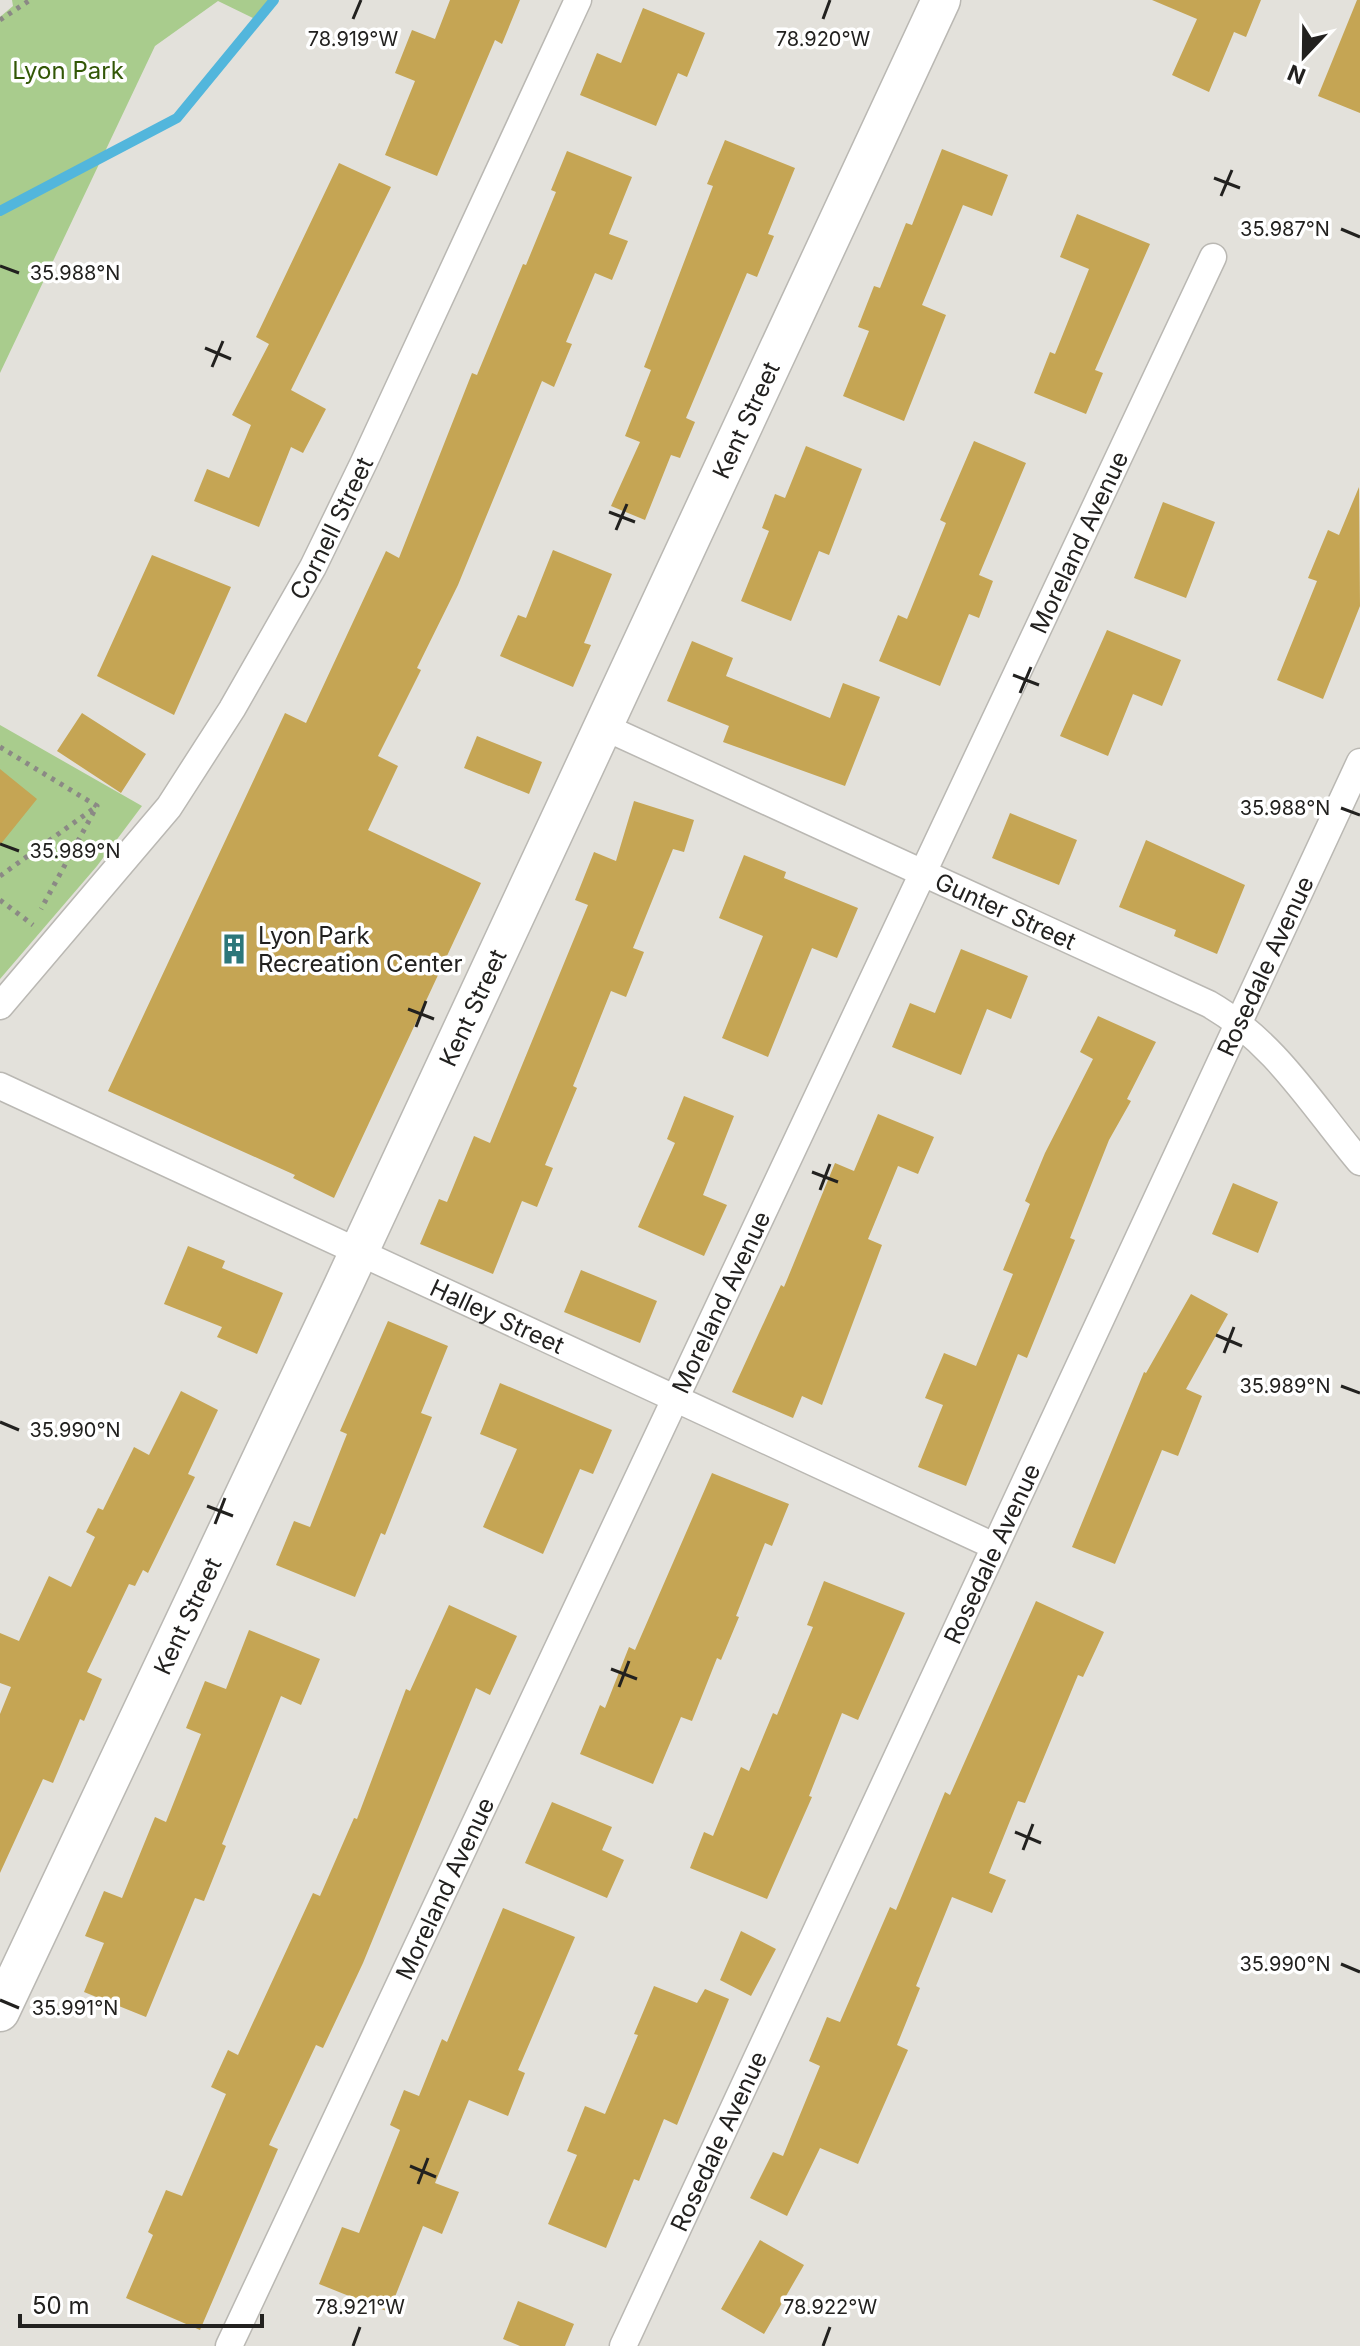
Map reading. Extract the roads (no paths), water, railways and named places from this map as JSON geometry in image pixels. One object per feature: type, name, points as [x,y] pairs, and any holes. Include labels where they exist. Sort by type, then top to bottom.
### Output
[{"type":"street","name":"Cornell Street","points":[[0,1006],[169,807],[232,709],[313,567],[578,0]]},
{"type":"street","name":"Kent Street","points":[[0,2012],[358,1253],[941,0]]},
{"type":"street","name":"Moreland Avenue","points":[[229,2346],[925,875],[1213,257]]},
{"type":"street","name":"Gunter Street","points":[[602,726],[1209,1004],[1242,1023],[1287,1069],[1303,1094],[1360,1162]]},
{"type":"street","name":"Rosedale Avenue","points":[[623,2346],[994,1546],[1242,1023],[1360,762]]},
{"type":"street","name":"Halley Street","points":[[0,1086],[994,1546]]},
{"type":"waterway","points":[[0,211],[177,118],[274,0]]},
{"type":"place","name":"Lyon Park Recreation Center","points":[[234,949]]},
{"type":"park label","name":"Lyon Park","points":[[68,70]]}]
